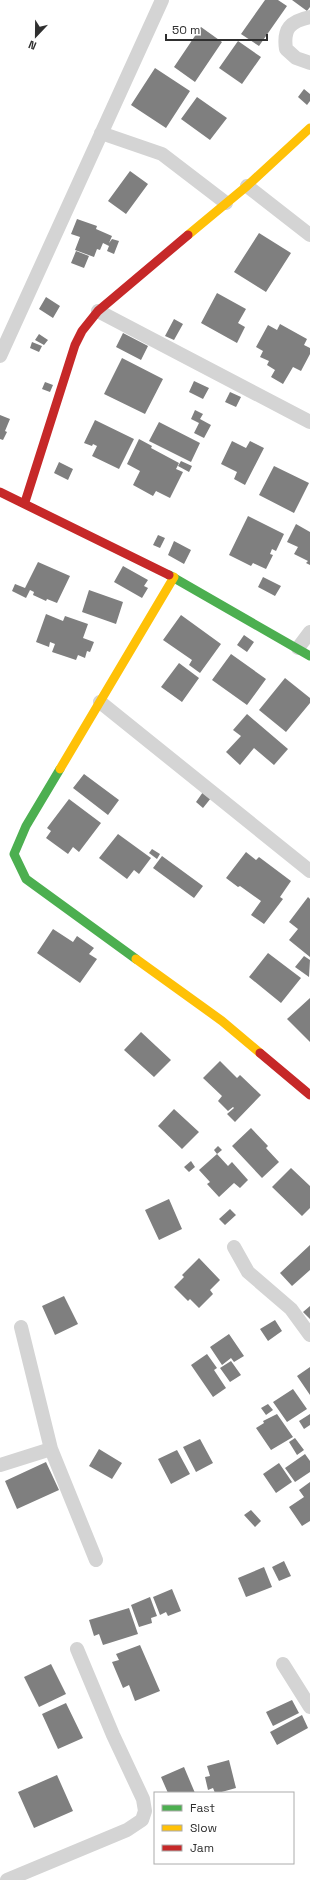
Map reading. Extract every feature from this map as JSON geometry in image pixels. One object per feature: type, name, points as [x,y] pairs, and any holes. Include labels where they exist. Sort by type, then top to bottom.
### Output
[{"type":"street","points":[[0,356],[162,0]]},
{"type":"street","points":[[310,17],[293,23],[287,30],[285,40],[286,49],[296,58],[310,63]]},
{"type":"street","points":[[25,502],[75,346],[82,331],[98,311],[247,186],[310,128]]},
{"type":"street","points":[[102,133],[162,154],[226,203]]},
{"type":"street","points":[[247,186],[310,235]]},
{"type":"street","points":[[98,311],[310,422]]},
{"type":"street","points":[[0,492],[25,502],[174,577],[310,656]]},
{"type":"street","points":[[174,577],[26,826],[14,854],[26,879],[222,1021],[310,1095]]},
{"type":"street","points":[[298,648],[310,632]]},
{"type":"street","points":[[100,702],[310,871]]},
{"type":"street","points":[[234,1247],[248,1272],[291,1309],[310,1335]]},
{"type":"street","points":[[21,1327],[51,1449],[96,1560]]},
{"type":"street","points":[[0,1465],[51,1449]]},
{"type":"street","points":[[7,1880],[127,1830],[142,1820],[144,1815],[145,1811],[143,1799],[113,1735],[77,1649]]},
{"type":"street","points":[[283,1664],[310,1707]]},
{"type":"building","points":[[265,0],[278,0],[287,6],[259,46],[241,34]]},
{"type":"building","points":[[292,0],[310,0],[310,7],[307,11]]},
{"type":"building","points":[[201,27],[222,42],[195,82],[174,67]]},
{"type":"building","points":[[238,41],[261,57],[242,84],[219,68]]},
{"type":"building","points":[[155,68],[190,91],[166,128],[131,105]]},
{"type":"building","points":[[304,89],[310,94],[310,101],[307,105],[298,97]]},
{"type":"building","points":[[197,97],[227,118],[210,140],[181,119]]},
{"type":"building","points":[[130,171],[148,184],[126,214],[108,201]]},
{"type":"building","points":[[77,219],[97,226],[96,229],[112,236],[109,243],[112,239],[119,241],[114,254],[107,251],[109,246],[103,243],[100,250],[97,249],[94,257],[75,250],[80,237],[71,234]]},
{"type":"building","points":[[259,233],[291,253],[266,292],[234,272]]},
{"type":"building","points":[[76,251],[89,256],[84,268],[71,263]]},
{"type":"building","points":[[217,293],[246,309],[238,323],[245,327],[237,343],[201,323]]},
{"type":"building","points":[[46,297],[60,306],[53,318],[39,309]]},
{"type":"building","points":[[174,319],[183,324],[174,340],[165,336]]},
{"type":"building","points":[[280,324],[307,339],[304,345],[310,348],[310,354],[301,371],[293,367],[283,384],[271,377],[275,370],[267,365],[269,361],[260,357],[263,351],[256,347],[268,325],[277,330]]},
{"type":"building","points":[[123,333],[148,346],[141,360],[116,347]]},
{"type":"building","points":[[39,334],[48,340],[44,345],[35,340]]},
{"type":"building","points":[[32,342],[42,346],[39,352],[30,348]]},
{"type":"building","points":[[122,358],[163,379],[145,414],[104,394]]},
{"type":"building","points":[[194,381],[209,388],[203,399],[189,392]]},
{"type":"building","points":[[45,382],[53,385],[50,392],[42,389]]},
{"type":"building","points":[[230,392],[241,397],[236,407],[225,402]]},
{"type":"building","points":[[195,410],[203,414],[200,419],[211,425],[204,438],[194,433],[199,423],[191,419]]},
{"type":"building","points":[[0,415],[10,419],[5,431],[7,432],[3,440],[0,439]]},
{"type":"building","points":[[95,420],[134,439],[119,469],[92,456],[97,446],[84,443]]},
{"type":"building","points":[[159,422],[200,443],[191,462],[149,441]]},
{"type":"building","points":[[139,439],[152,446],[151,448],[179,463],[176,469],[183,472],[170,498],[156,491],[153,496],[133,485],[140,471],[127,464]]},
{"type":"building","points":[[232,441],[246,448],[250,441],[264,448],[245,485],[234,479],[237,472],[221,464]]},
{"type":"building","points":[[181,461],[192,466],[189,472],[178,466]]},
{"type":"building","points":[[59,462],[73,469],[68,480],[54,473]]},
{"type":"building","points":[[274,466],[309,483],[294,513],[259,495]]},
{"type":"building","points":[[248,516],[284,534],[276,551],[272,549],[270,554],[273,555],[266,569],[253,563],[251,566],[229,555]]},
{"type":"building","points":[[296,524],[310,532],[310,565],[306,563],[308,561],[294,554],[298,547],[287,542]]},
{"type":"building","points":[[158,535],[165,538],[160,548],[153,545]]},
{"type":"building","points":[[174,541],[191,550],[184,564],[168,555]]},
{"type":"building","points":[[38,562],[70,576],[57,603],[47,599],[46,601],[33,595],[34,592],[30,590],[26,598],[12,591],[15,584],[25,588]]},
{"type":"building","points":[[123,566],[148,580],[144,586],[148,588],[142,598],[114,582]]},
{"type":"building","points":[[263,577],[281,586],[275,596],[258,587]]},
{"type":"building","points":[[89,590],[123,602],[116,624],[82,612]]},
{"type":"building","points":[[46,614],[63,621],[65,616],[88,624],[83,638],[94,642],[90,652],[87,651],[85,658],[78,655],[76,660],[52,652],[55,644],[50,642],[49,647],[36,642]]},
{"type":"building","points":[[181,615],[221,644],[200,673],[189,665],[192,660],[163,640]]},
{"type":"building","points":[[244,635],[254,642],[247,652],[237,645]]},
{"type":"building","points":[[231,654],[266,679],[247,705],[212,680]]},
{"type":"building","points":[[179,663],[199,678],[182,702],[161,687]]},
{"type":"building","points":[[285,678],[310,698],[310,703],[286,732],[259,710]]},
{"type":"building","points":[[247,714],[288,749],[274,765],[254,748],[240,765],[226,752],[241,736],[233,730]]},
{"type":"building","points":[[84,774],[119,800],[108,815],[73,788]]},
{"type":"building","points":[[203,792],[211,798],[203,808],[196,802]]},
{"type":"building","points":[[69,799],[101,823],[79,852],[73,847],[68,854],[46,838],[51,831],[47,828]]},
{"type":"building","points":[[118,834],[151,858],[139,874],[134,870],[127,879],[99,858]]},
{"type":"building","points":[[152,849],[160,854],[157,859],[149,853]]},
{"type":"building","points":[[246,852],[256,860],[259,857],[291,881],[280,897],[283,899],[264,924],[251,915],[261,901],[226,878]]},
{"type":"building","points":[[162,856],[203,886],[194,898],[153,868]]},
{"type":"building","points":[[308,897],[310,899],[310,957],[289,940],[298,929],[289,922]]},
{"type":"building","points":[[53,929],[73,942],[77,936],[94,948],[89,954],[97,959],[80,983],[37,953]]},
{"type":"building","points":[[268,953],[301,978],[281,1003],[249,977]]},
{"type":"building","points":[[304,956],[310,960],[309,977],[295,967]]},
{"type":"building","points":[[310,998],[310,1042],[287,1019]]},
{"type":"building","points":[[141,1032],[171,1060],[154,1077],[124,1050]]},
{"type":"building","points":[[220,1061],[237,1078],[240,1075],[261,1095],[235,1122],[227,1114],[234,1108],[233,1107],[228,1111],[218,1101],[222,1096],[203,1078]]},
{"type":"building","points":[[174,1109],[199,1132],[182,1149],[158,1126]]},
{"type":"building","points":[[251,1128],[268,1146],[266,1148],[279,1162],[262,1178],[232,1146]]},
{"type":"building","points":[[218,1146],[222,1150],[217,1154],[214,1150]]},
{"type":"building","points":[[217,1154],[228,1166],[232,1162],[248,1180],[240,1188],[234,1183],[219,1197],[207,1184],[210,1182],[199,1170]]},
{"type":"building","points":[[191,1161],[195,1167],[189,1172],[184,1167]]},
{"type":"building","points":[[291,1168],[310,1186],[310,1208],[302,1216],[272,1187]]},
{"type":"building","points":[[169,1199],[182,1229],[159,1240],[145,1210]]},
{"type":"building","points":[[230,1209],[236,1215],[225,1225],[219,1219]]},
{"type":"building","points":[[310,1245],[310,1270],[292,1286],[280,1273]]},
{"type":"building","points":[[199,1258],[220,1280],[210,1290],[213,1294],[199,1308],[190,1299],[188,1301],[174,1287],[184,1277],[182,1275]]},
{"type":"building","points":[[64,1296],[78,1324],[55,1335],[42,1306]]},
{"type":"building","points":[[310,1306],[310,1319],[303,1312]]},
{"type":"building","points":[[275,1320],[282,1331],[268,1341],[260,1329]]},
{"type":"building","points":[[229,1334],[244,1356],[234,1362],[231,1358],[222,1365],[210,1347]]},
{"type":"building","points":[[207,1354],[217,1368],[214,1370],[226,1388],[213,1397],[191,1365]]},
{"type":"building","points":[[231,1361],[241,1375],[230,1382],[220,1368]]},
{"type":"building","points":[[310,1367],[310,1395],[297,1376]]},
{"type":"building","points":[[293,1389],[307,1409],[287,1422],[273,1402]]},
{"type":"building","points":[[268,1404],[273,1410],[266,1415],[261,1408]]},
{"type":"building","points":[[277,1414],[293,1437],[271,1450],[256,1428],[264,1423],[263,1421]]},
{"type":"building","points":[[310,1414],[310,1425],[304,1429],[299,1421]]},
{"type":"building","points":[[295,1438],[304,1450],[297,1455],[289,1442]]},
{"type":"building","points":[[200,1439],[213,1463],[196,1472],[183,1447]]},
{"type":"building","points":[[99,1449],[122,1463],[112,1479],[89,1466]]},
{"type":"building","points":[[177,1450],[190,1474],[171,1484],[158,1459]]},
{"type":"building","points":[[305,1454],[310,1461],[310,1472],[295,1482],[285,1468]]},
{"type":"building","points":[[46,1462],[59,1490],[17,1509],[5,1481]]},
{"type":"building","points":[[279,1463],[292,1482],[276,1493],[263,1474]]},
{"type":"building","points":[[310,1482],[310,1521],[302,1526],[289,1507],[304,1497],[299,1490]]},
{"type":"building","points":[[251,1510],[261,1521],[255,1527],[244,1515]]},
{"type":"building","points":[[284,1561],[291,1576],[279,1581],[272,1567]]},
{"type":"building","points":[[264,1567],[272,1587],[246,1597],[238,1578]]},
{"type":"building","points":[[172,1589],[181,1611],[168,1616],[166,1612],[160,1615],[153,1597]]},
{"type":"building","points":[[150,1597],[157,1616],[151,1618],[152,1623],[139,1627],[131,1605]]},
{"type":"building","points":[[129,1608],[138,1634],[103,1645],[99,1634],[94,1636],[89,1620]]},
{"type":"building","points":[[140,1645],[160,1691],[135,1701],[129,1685],[123,1688],[112,1662],[119,1660],[116,1654]]},
{"type":"building","points":[[51,1664],[66,1694],[39,1707],[24,1677]]},
{"type":"building","points":[[292,1700],[299,1713],[273,1726],[266,1712]]},
{"type":"building","points":[[66,1703],[83,1738],[58,1749],[42,1714]]},
{"type":"building","points":[[302,1715],[308,1728],[277,1745],[270,1732]]},
{"type":"building","points":[[229,1760],[236,1788],[222,1792],[215,1792],[213,1788],[208,1790],[205,1777],[210,1776],[207,1766]]},
{"type":"building","points":[[184,1767],[195,1792],[168,1792],[161,1777]]},
{"type":"building","points":[[57,1775],[73,1811],[34,1828],[18,1792]]},
{"type":"traffic: fast","points":[[169,575],[310,656]]},
{"type":"traffic: fast","points":[[60,769],[26,826],[14,854],[26,879],[136,959]]},
{"type":"traffic: slow","points":[[188,235],[247,186],[310,128]]},
{"type":"traffic: slow","points":[[60,769],[174,577]]},
{"type":"traffic: slow","points":[[136,959],[222,1021],[260,1053]]},
{"type":"traffic: jam","points":[[25,502],[75,345],[82,331],[98,311],[188,235]]},
{"type":"traffic: jam","points":[[0,492],[169,575]]},
{"type":"traffic: jam","points":[[260,1053],[310,1095]]}]
